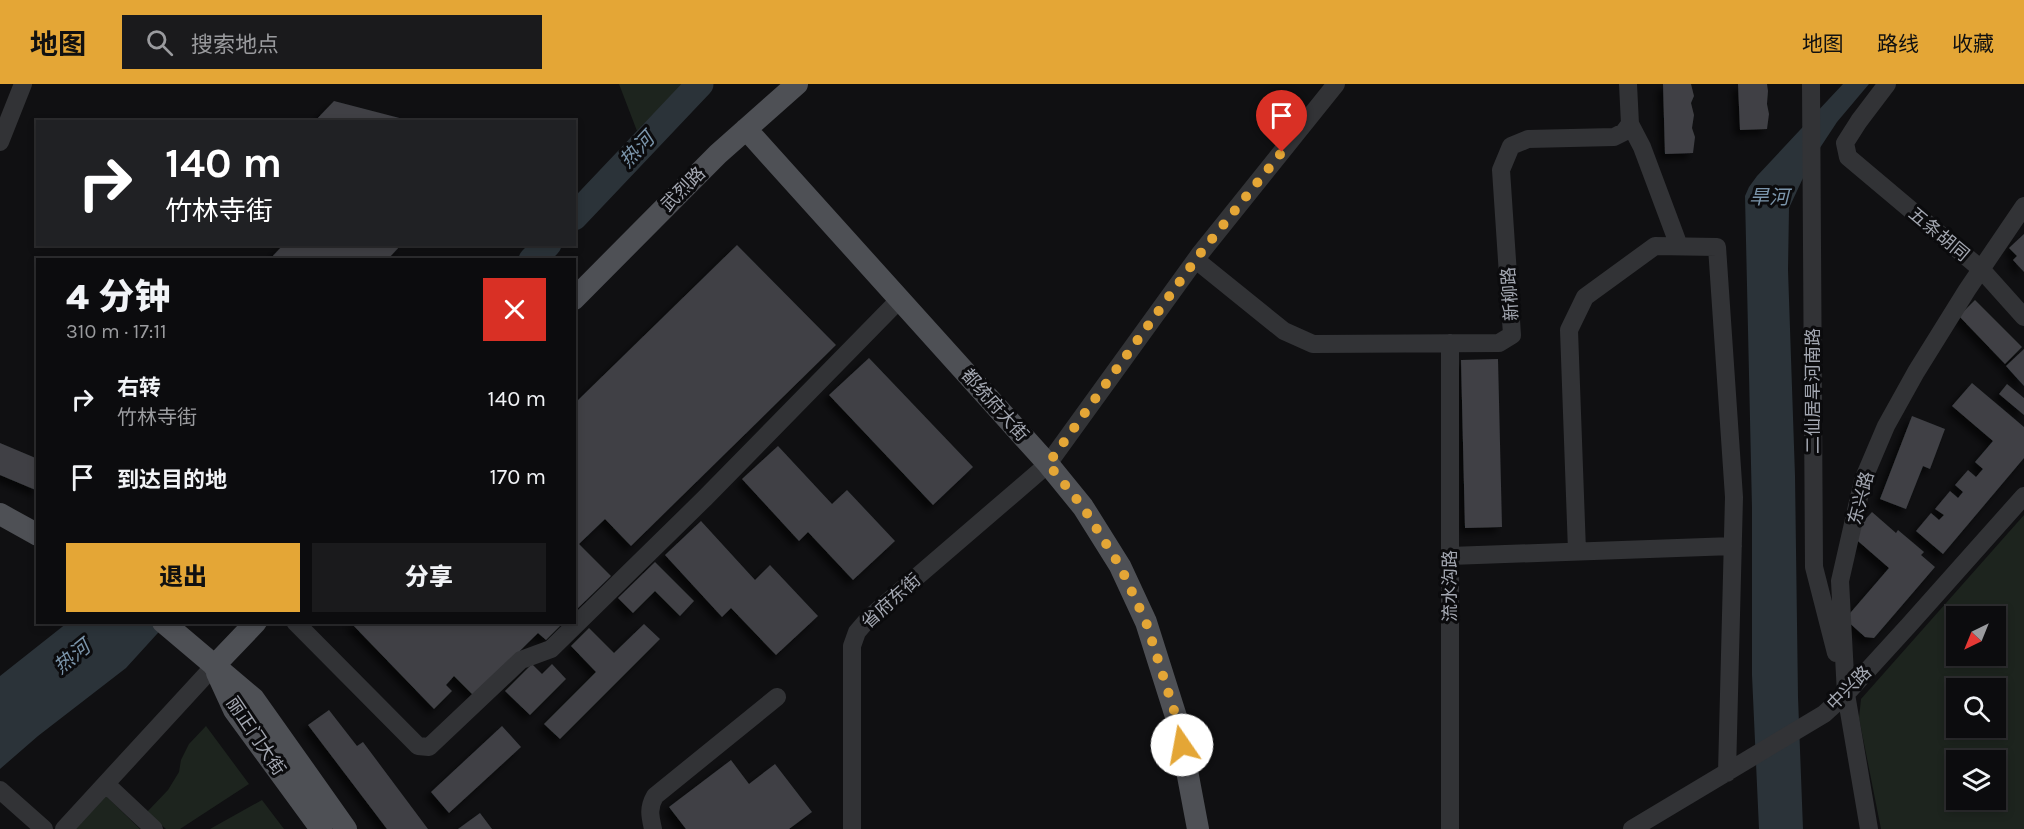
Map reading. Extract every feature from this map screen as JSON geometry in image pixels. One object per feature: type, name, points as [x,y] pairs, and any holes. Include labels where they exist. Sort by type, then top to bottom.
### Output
[{"type":"main road","name":"武烈路","points":[[576,297],[718,154],[797,84]]},
{"type":"main road","name":"都统府大街","points":[[746,129],[1048,464],[1083,507],[1120,566],[1146,622],[1178,723],[1198,829]]},
{"type":"main road","points":[[0,514],[36,534]]},
{"type":"main road","points":[[167,625],[214,666],[254,624]]},
{"type":"main road","name":"丽正门大街","points":[[214,666],[234,710],[321,829]]},
{"type":"main road","name":"丽正门大街","points":[[214,666],[254,699],[346,829]]},
{"type":"street","points":[[0,142],[23,84]]},
{"type":"street","name":"省府东街","points":[[852,829],[852,646],[857,632],[869,618],[1048,464],[1196,260],[1336,84]]},
{"type":"street","points":[[1628,84],[1630,124],[1642,147],[1679,246]]},
{"type":"street","name":"二仙居旱河南路","points":[[1811,84],[1814,567],[1846,694]]},
{"type":"street","name":"五条胡同","points":[[1887,84],[1845,143],[1848,157],[1981,269],[2024,317]]},
{"type":"street","name":"新柳路","points":[[1196,260],[1284,331],[1313,344],[1499,343],[1512,335],[1501,170],[1511,146],[1528,139],[1614,137],[1624,132],[1630,124]]},
{"type":"street","name":"东兴路","points":[[1869,829],[1846,694],[1840,581],[1863,480],[1886,426],[1916,372],[2024,206]]},
{"type":"street","points":[[1577,551],[1569,330],[1586,297],[1655,246],[1717,247],[1734,497],[1727,773]]},
{"type":"street","points":[[297,624],[418,746],[429,747],[522,660],[551,649],[900,299]]},
{"type":"street","name":"流水沟路","points":[[1449,829],[1450,343]]},
{"type":"street","name":"中兴路","points":[[1632,829],[1809,724],[1846,694],[2024,496]]},
{"type":"street","points":[[1450,556],[1732,546]]},
{"type":"street","points":[[64,829],[214,666]]},
{"type":"street","points":[[653,829],[650,804],[656,796],[777,697]]},
{"type":"street","points":[[106,784],[154,829]]},
{"type":"street","points":[[0,790],[44,829]]},
{"type":"shaded area","points":[[619,84],[683,84],[637,131]]},
{"type":"shaded area","points":[[2024,515],[2024,829],[1881,829],[1859,718],[1861,699]]},
{"type":"shaded area","points":[[206,726],[249,784],[180,829],[166,829],[147,812],[168,790],[179,772],[181,760],[189,744]]},
{"type":"shaded area","points":[[106,796],[140,829],[75,829]]},
{"type":"shaded area","points":[[262,800],[284,829],[210,829]]},
{"type":"water","name":"旱河","points":[[1843,84],[1869,84],[1837,122],[1810,163],[1789,208],[1788,270],[1803,829],[1759,829],[1752,675],[1752,508],[1745,196],[1757,176]]},
{"type":"water","points":[[66,624],[166,624],[126,668],[38,736],[0,769],[0,676]]},
{"type":"building","points":[[1663,84],[1691,84],[1694,96],[1691,103],[1694,115],[1692,128],[1695,137],[1693,153],[1665,154]]},
{"type":"building","points":[[1738,84],[1767,84],[1769,114],[1767,129],[1740,130]]},
{"type":"building","points":[[334,101],[407,120],[316,120]]},
{"type":"building","points":[[2024,234],[2024,272],[2013,260],[2017,256],[2009,248]]},
{"type":"building","points":[[737,245],[836,345],[631,546],[605,519],[579,544],[611,576],[576,610],[576,402]]},
{"type":"building","points":[[282,246],[400,246],[389,258],[271,258]]},
{"type":"building","points":[[1975,300],[2022,347],[2005,364],[1959,316]]},
{"type":"building","points":[[2024,349],[2024,386],[2006,366]]},
{"type":"building","points":[[869,358],[973,467],[933,505],[829,395]]},
{"type":"building","points":[[1498,359],[1502,527],[1465,528],[1461,360]]},
{"type":"building","points":[[1972,383],[2024,427],[2024,458],[1943,554],[1916,531],[1931,513],[1939,520],[1944,515],[1935,509],[1950,491],[1958,498],[1963,492],[1955,485],[1968,470],[1976,477],[1983,469],[1975,462],[1993,441],[1952,406]]},
{"type":"building","points":[[2007,384],[2024,398],[2024,415],[1999,394]]},
{"type":"building","points":[[1912,416],[1945,429],[1930,469],[1923,466],[1906,509],[1880,499]]},
{"type":"building","points":[[0,443],[36,458],[36,490],[0,475]]},
{"type":"building","points":[[778,446],[832,504],[847,490],[895,541],[853,580],[808,532],[799,541],[742,479]]},
{"type":"building","points":[[1872,512],[1896,533],[1898,530],[1924,552],[1921,555],[1935,567],[1874,638],[1865,637],[1845,619],[1889,568],[1851,535]]},
{"type":"building","points":[[701,521],[755,580],[770,565],[818,616],[776,655],[731,608],[722,617],[665,555]]},
{"type":"building","points":[[655,562],[694,601],[680,616],[655,591],[633,613],[618,598]]},
{"type":"building","points":[[352,624],[562,624],[546,640],[538,633],[474,696],[454,676],[446,685],[452,691],[434,709]]},
{"type":"building","points":[[644,624],[660,639],[560,739],[544,724],[596,672],[571,646],[589,628],[614,653]]},
{"type":"building","points":[[532,664],[542,674],[552,664],[566,679],[530,715],[505,691]]},
{"type":"building","points":[[329,710],[357,746],[363,742],[428,829],[387,829],[308,725]]},
{"type":"building","points":[[502,726],[521,747],[449,813],[431,792]]},
{"type":"building","points":[[731,760],[749,784],[775,764],[812,812],[789,829],[686,829],[669,807]]},
{"type":"building","points":[[480,813],[492,829],[458,829]]},
{"type":"waterway","name":"热河","points":[[576,215],[700,84]]},
{"type":"waterway","name":"热河","points":[[534,258],[546,246]]},
{"type":"route","points":[[1182,745],[1178,723],[1146,622],[1120,566],[1083,507],[1048,464],[1199,255],[1282,152]]}]
